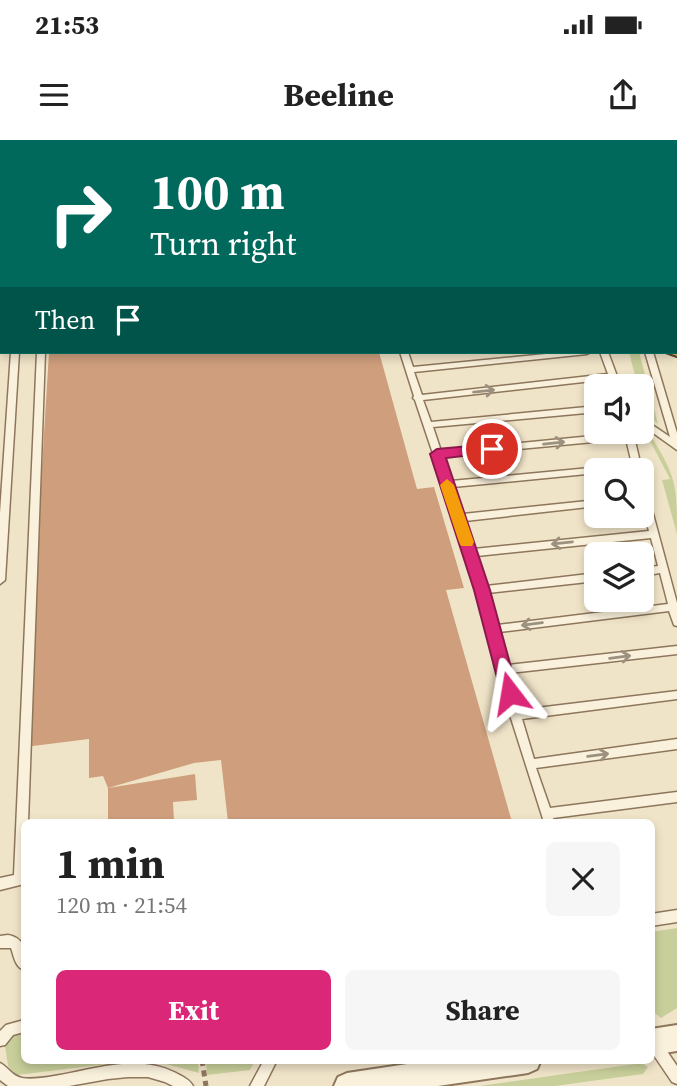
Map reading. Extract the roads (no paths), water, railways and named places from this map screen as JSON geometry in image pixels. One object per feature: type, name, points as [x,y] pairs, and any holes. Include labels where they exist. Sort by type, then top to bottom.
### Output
[{"type":"street","points":[[347,1086],[440,1080],[510,1064]]},
{"type":"lane","points":[[0,580],[15,354]]},
{"type":"lane","points":[[24,819],[41,354]]},
{"type":"lane","points":[[405,354],[482,590],[515,715],[547,818],[677,797]]},
{"type":"lane","points":[[410,370],[567,354]]},
{"type":"lane","points":[[605,354],[613,374]]},
{"type":"lane","points":[[650,354],[677,446]]},
{"type":"lane","points":[[417,398],[584,379]]},
{"type":"lane","points":[[428,425],[584,410]]},
{"type":"lane","points":[[654,430],[677,446]]},
{"type":"lane","points":[[437,454],[584,439]]},
{"type":"lane","points":[[447,485],[584,473]]},
{"type":"lane","points":[[458,518],[584,504]]},
{"type":"lane","points":[[652,528],[677,622]]},
{"type":"lane","points":[[470,553],[654,534]]},
{"type":"lane","points":[[654,570],[663,569]]},
{"type":"lane","points":[[482,590],[584,578]]},
{"type":"lane","points":[[493,629],[673,607]]},
{"type":"lane","points":[[504,670],[677,650]]},
{"type":"lane","points":[[515,715],[677,695]]},
{"type":"lane","points":[[531,764],[677,744]]},
{"type":"lane","points":[[0,884],[21,880]]},
{"type":"lane","points":[[655,919],[677,916]]},
{"type":"lane","points":[[0,942],[13,940],[18,943],[21,954]]},
{"type":"lane","points":[[0,1040],[10,1029],[21,1027]]},
{"type":"lane","points":[[658,1041],[677,1077]]},
{"type":"lane","points":[[257,1086],[269,1064]]},
{"type":"lane","points":[[0,1070],[10,1080],[28,1085],[122,1070],[153,1073],[186,1086]]}]
